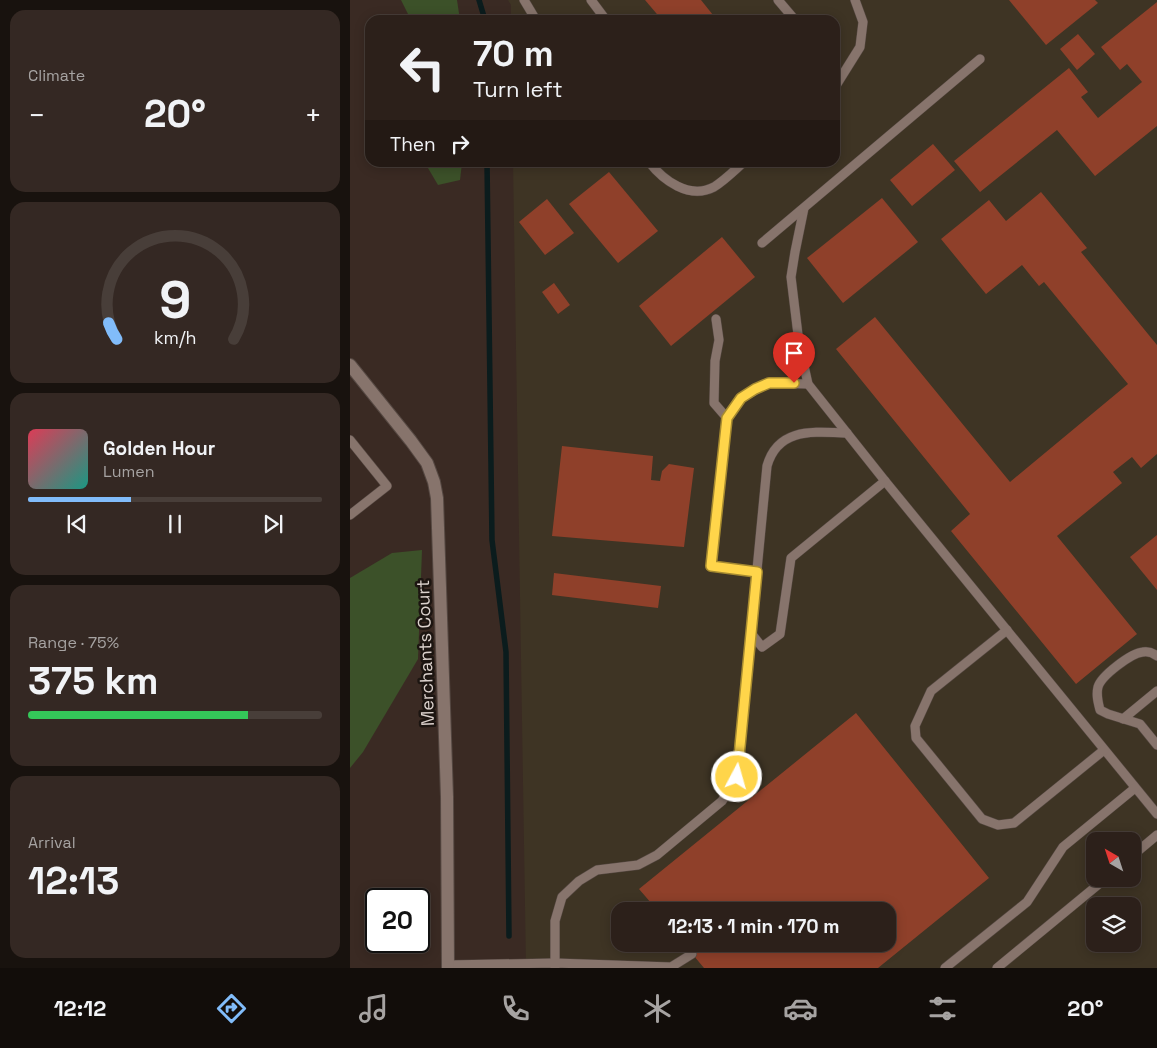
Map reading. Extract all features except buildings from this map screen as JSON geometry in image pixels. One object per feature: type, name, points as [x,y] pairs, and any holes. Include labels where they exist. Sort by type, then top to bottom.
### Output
[{"type":"street","name":"Merchants Court","points":[[350,365],[427,463],[434,482],[437,498],[447,797],[448,967]]},
{"type":"lane","points":[[524,0],[533,15]]},
{"type":"lane","points":[[591,0],[602,15]]},
{"type":"lane","points":[[778,0],[790,15]]},
{"type":"lane","points":[[841,78],[860,47],[863,22],[855,0]]},
{"type":"lane","points":[[762,243],[980,58]]},
{"type":"lane","points":[[653,167],[659,175],[678,187],[696,191],[713,188],[738,167]]},
{"type":"lane","points":[[804,208],[794,252],[791,278],[799,343],[808,384],[1157,814]]},
{"type":"lane","points":[[716,319],[719,340],[715,362],[714,403],[727,418]]},
{"type":"lane","points":[[757,572],[711,566],[727,418],[741,398],[769,383],[808,384]]},
{"type":"lane","points":[[555,966],[555,920],[562,897],[579,881],[597,870],[638,865],[658,855],[722,801],[737,777],[767,466],[770,454],[786,439],[798,434],[814,432],[847,434]]},
{"type":"lane","points":[[350,440],[387,486],[350,515]]},
{"type":"lane","points":[[751,633],[762,647],[780,634],[791,558],[885,481]]},
{"type":"lane","points":[[1007,630],[931,691],[915,726],[916,738],[930,756],[982,819],[998,825],[1014,822],[1104,750]]},
{"type":"lane","points":[[1157,656],[1153,653],[1143,652],[1130,656],[1103,677],[1098,686],[1096,698],[1100,710],[1140,724],[1157,745]]},
{"type":"lane","points":[[1123,719],[1157,692]]},
{"type":"lane","points":[[945,968],[1027,902],[1063,847],[1135,788]]},
{"type":"lane","points":[[1141,848],[1157,835]]},
{"type":"lane","points":[[997,968],[1093,888]]},
{"type":"lane","points":[[448,967],[671,967],[692,954]]},
{"type":"shaded area","points":[[508,0],[1157,0],[1157,968],[526,968],[513,167],[840,167],[840,15],[511,15],[511,5]]},
{"type":"green space","points":[[401,0],[457,0],[459,15],[408,15]]},
{"type":"green space","points":[[427,167],[462,167],[460,180],[438,185]]},
{"type":"green space","points":[[422,550],[418,659],[363,752],[350,768],[350,578],[392,553]]},
{"type":"waterway","points":[[479,0],[484,15]]},
{"type":"waterway","points":[[487,167],[492,540],[506,652],[509,936]]},
{"type":"route","points":[[737,777],[757,572],[711,566],[727,418],[741,398],[755,389],[769,383],[794,383]]}]
